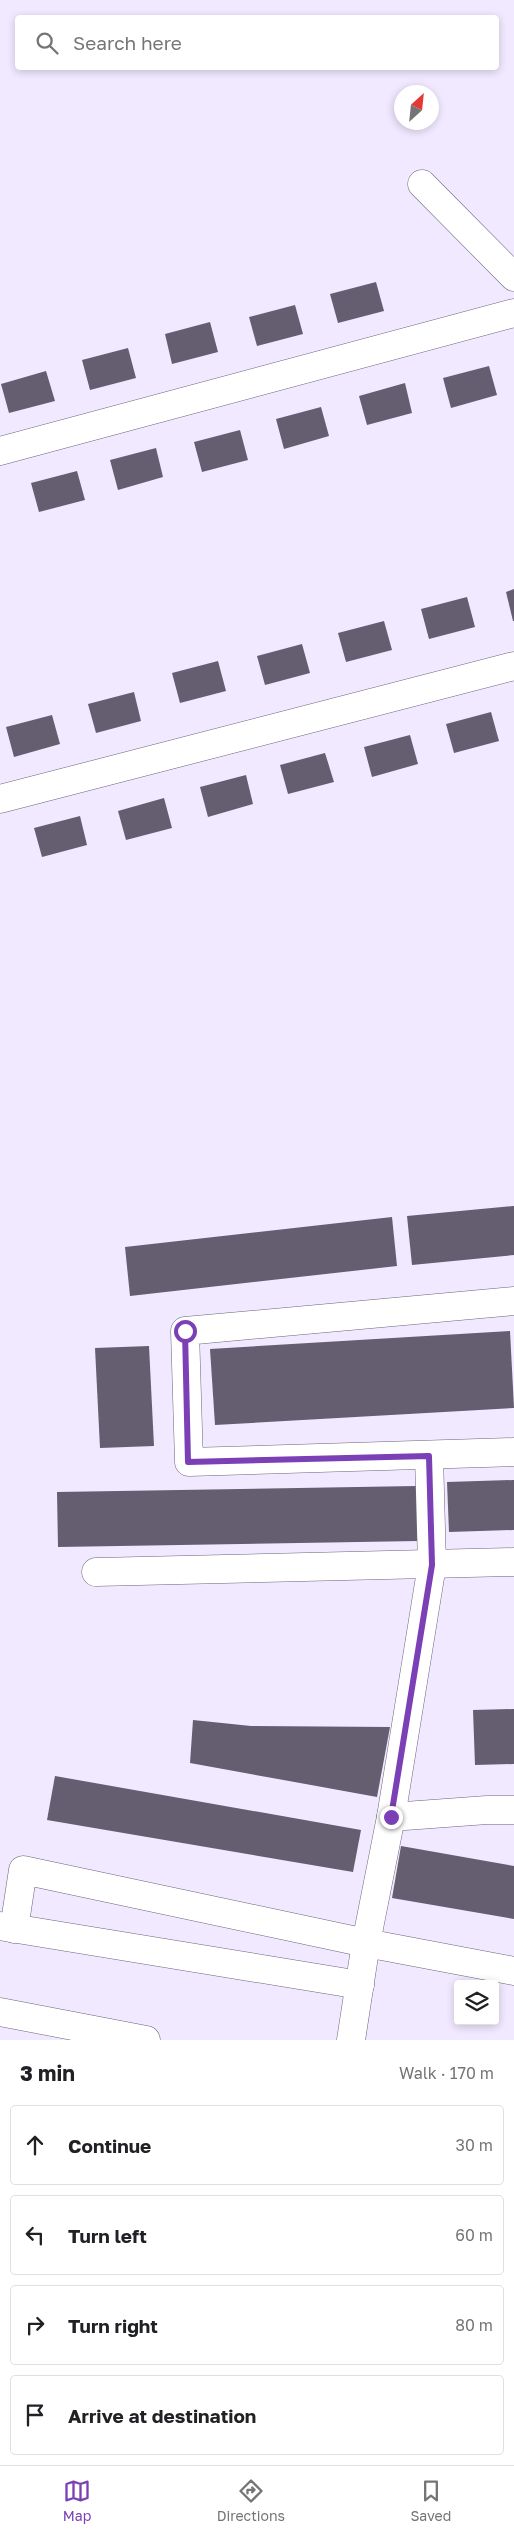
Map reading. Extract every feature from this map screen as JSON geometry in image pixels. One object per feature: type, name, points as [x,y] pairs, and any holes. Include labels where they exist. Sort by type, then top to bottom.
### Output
[{"type":"street","points":[[422,184],[514,277]]},
{"type":"street","points":[[0,452],[514,313]]},
{"type":"street","points":[[0,799],[514,666]]},
{"type":"street","points":[[514,1301],[185,1331],[188,1462],[514,1452]]},
{"type":"street","points":[[351,2040],[366,1943],[391,1817],[432,1565],[429,1456]]},
{"type":"street","points":[[96,1572],[514,1562]]},
{"type":"street","points":[[391,1817],[487,1810],[514,1810]]},
{"type":"street","points":[[360,1985],[7,1928],[23,1870],[366,1943],[514,1970]]},
{"type":"street","points":[[0,2012],[146,2040]]},
{"type":"building","points":[[376,282],[384,311],[338,323],[330,294]]},
{"type":"building","points":[[295,305],[303,334],[257,346],[249,317]]},
{"type":"building","points":[[210,322],[218,352],[172,364],[165,334]]},
{"type":"building","points":[[128,348],[136,378],[90,390],[82,360]]},
{"type":"building","points":[[489,366],[497,395],[451,408],[443,378]]},
{"type":"building","points":[[46,371],[55,401],[9,413],[1,384]]},
{"type":"building","points":[[405,383],[412,413],[367,425],[359,396]]},
{"type":"building","points":[[321,407],[329,436],[284,449],[276,419]]},
{"type":"building","points":[[240,430],[248,460],[202,472],[194,442]]},
{"type":"building","points":[[156,448],[163,477],[118,490],[110,460]]},
{"type":"building","points":[[77,471],[85,500],[39,512],[31,483]]},
{"type":"building","points":[[514,589],[514,621],[513,621],[506,592]]},
{"type":"building","points":[[467,597],[475,627],[429,639],[421,609]]},
{"type":"building","points":[[384,621],[392,650],[346,662],[338,633]]},
{"type":"building","points":[[302,644],[310,673],[265,685],[257,656]]},
{"type":"building","points":[[218,661],[226,691],[180,703],[172,673]]},
{"type":"building","points":[[134,692],[141,721],[96,733],[88,704]]},
{"type":"building","points":[[491,712],[499,741],[454,753],[446,724]]},
{"type":"building","points":[[52,715],[60,744],[14,757],[6,727]]},
{"type":"building","points":[[410,735],[418,764],[372,777],[364,747]]},
{"type":"building","points":[[325,753],[334,782],[288,794],[280,765]]},
{"type":"building","points":[[246,775],[253,804],[208,817],[200,787]]},
{"type":"building","points":[[164,798],[172,828],[126,840],[118,811]]},
{"type":"building","points":[[80,816],[87,845],[42,857],[34,828]]},
{"type":"building","points":[[514,1206],[514,1255],[412,1265],[407,1216]]},
{"type":"building","points":[[392,1217],[397,1266],[130,1296],[125,1247]]},
{"type":"building","points":[[510,1331],[514,1408],[215,1425],[210,1349]]},
{"type":"building","points":[[149,1346],[154,1446],[100,1448],[95,1348]]},
{"type":"building","points":[[514,1480],[514,1530],[449,1532],[447,1482]]},
{"type":"building","points":[[416,1486],[418,1541],[58,1547],[57,1492]]},
{"type":"building","points":[[514,1709],[514,1764],[475,1765],[473,1710]]},
{"type":"building","points":[[193,1720],[251,1726],[390,1727],[377,1797],[190,1763]]},
{"type":"building","points":[[55,1776],[361,1830],[353,1872],[47,1820]]},
{"type":"building","points":[[401,1846],[514,1866],[514,1919],[392,1898]]},
{"type":"route","points":[[185,1331],[188,1462],[429,1456],[432,1565],[391,1817]]}]
